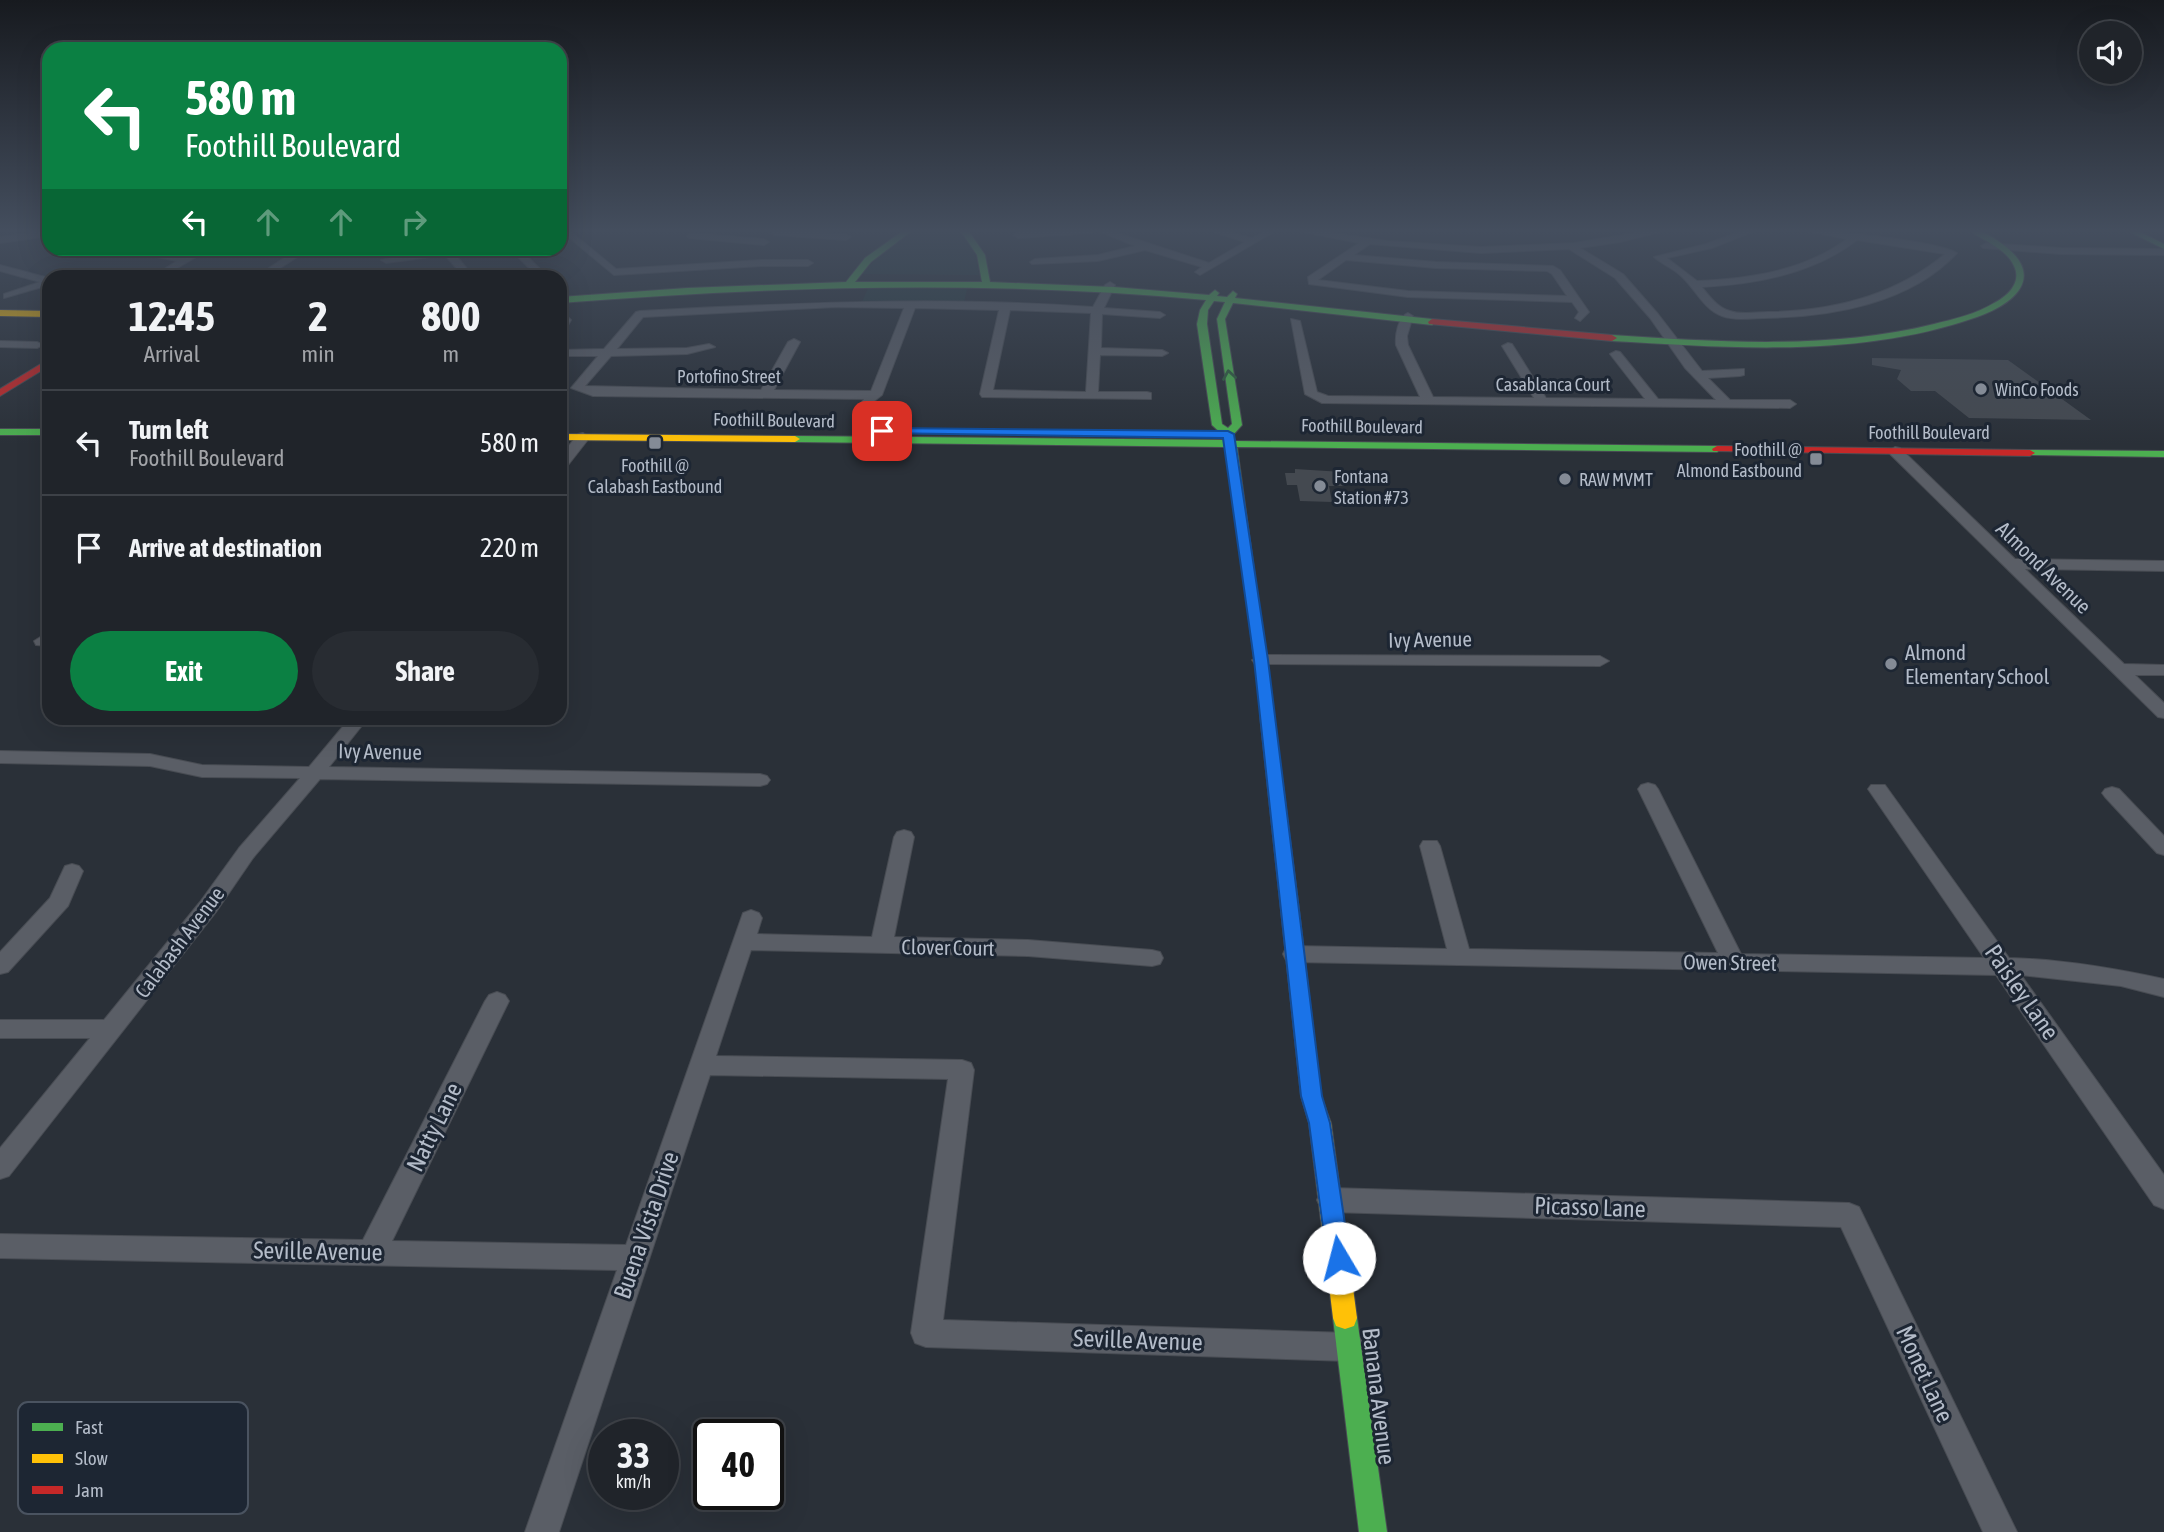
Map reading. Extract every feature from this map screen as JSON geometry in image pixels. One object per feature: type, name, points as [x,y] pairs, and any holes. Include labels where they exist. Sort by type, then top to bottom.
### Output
[{"type":"street","points":[[1092,396],[1097,310],[1101,301]]},
{"type":"street","name":"Banana Avenue","points":[[1222,301],[1221,326],[1237,425],[1230,439],[1261,660],[1311,1096],[1320,1123],[1331,1200],[1373,1532]]},
{"type":"street","points":[[1266,301],[1536,334],[1670,339],[1846,335],[1890,330],[1929,321],[1979,301]]},
{"type":"street","points":[[1576,301],[1584,312],[1580,318]]},
{"type":"street","points":[[1640,301],[1699,375],[1726,403]]},
{"type":"street","points":[[1711,301],[1727,314],[1798,314],[1856,301]]},
{"type":"street","points":[[864,405],[876,395],[911,305]]},
{"type":"street","points":[[608,350],[640,314],[763,306],[1005,306],[1160,315]]},
{"type":"street","points":[[1005,306],[986,394],[1146,396]]},
{"type":"street","points":[[0,313],[42,314]]},
{"type":"street","points":[[0,318],[42,320]]},
{"type":"street","points":[[1406,319],[1401,336],[1402,345],[1429,400]]},
{"type":"street","name":"Casablanca Court","points":[[1294,321],[1311,394],[1326,400],[1790,404]]},
{"type":"street","points":[[766,393],[794,342]]},
{"type":"street","points":[[0,344],[37,345]]},
{"type":"street","points":[[1508,346],[1542,401]]},
{"type":"street","points":[[567,353],[687,351],[709,348]]},
{"type":"street","name":"Portofino Street","points":[[608,350],[576,388],[582,391],[876,395]]},
{"type":"street","points":[[1094,351],[1162,353]]},
{"type":"street","points":[[1616,354],[1654,402]]},
{"type":"street","points":[[0,393],[42,366]]},
{"type":"street","points":[[1699,375],[1740,372]]},
{"type":"street","points":[[0,404],[42,379]]},
{"type":"street","points":[[0,421],[42,422]]},
{"type":"street","name":"Foothill Boulevard","points":[[567,427],[2164,454]]},
{"type":"street","points":[[0,432],[42,432]]},
{"type":"street","name":"Foothill Boulevard","points":[[567,437],[2164,443]]},
{"type":"street","points":[[567,457],[583,437]]},
{"type":"street","points":[[2033,452],[2057,448],[2144,447],[2138,442]]},
{"type":"street","name":"Almond Avenue","points":[[1895,451],[2164,713]]},
{"type":"street","points":[[2009,564],[2164,566]]},
{"type":"street","name":"Ivy Avenue","points":[[1261,660],[1600,661]]},
{"type":"street","points":[[2118,669],[2164,670]]},
{"type":"street","name":"Calabash Avenue","points":[[0,1168],[208,907],[246,853],[279,817],[353,725]]},
{"type":"street","name":"Ivy Avenue","points":[[0,757],[149,760],[202,771],[760,780]]},
{"type":"street","points":[[1648,789],[1734,962]]},
{"type":"street","name":"Paisley Lane","points":[[1878,789],[2164,1197]]},
{"type":"street","points":[[2112,793],[2164,848]]},
{"type":"street","points":[[881,946],[904,837]]},
{"type":"street","points":[[1430,846],[1460,956]]},
{"type":"street","points":[[0,966],[60,901],[72,871]]},
{"type":"street","name":"Clover Court","points":[[747,930],[881,946],[1028,948],[1152,958]]},
{"type":"street","name":"Buena Vista Drive","points":[[542,1532],[747,930]]},
{"type":"street","name":"Owen Street","points":[[1294,954],[2004,966],[2121,978],[2164,988]]},
{"type":"street","name":"Natty Lane","points":[[372,1252],[497,1001]]},
{"type":"street","points":[[0,1029],[111,1029]]},
{"type":"street","name":"Seville Avenue","points":[[701,1065],[962,1070],[926,1333],[1349,1347]]},
{"type":"street","name":"Picasso Lane","points":[[1331,1200],[1849,1215]]},
{"type":"street","name":"Monet Lane","points":[[1849,1215],[2000,1532]]},
{"type":"street","name":"Seville Avenue","points":[[0,1246],[635,1258]]},
{"type":"green space","points":[[862,301],[964,301],[964,302]]},
{"type":"building","name":"WinCo Foods","points":[[1872,358],[2008,360],[2091,420],[1969,418],[1935,391],[1911,391],[1897,379],[1901,370],[1872,365]]},
{"type":"building","name":"Fontana Station #73","points":[[1295,469],[1343,472],[1346,483],[1343,483],[1344,486],[1329,486],[1332,502],[1300,501],[1297,485],[1287,485],[1285,473],[1295,473]]},
{"type":"traffic: fast","points":[[1210,301],[1204,310],[1202,324],[1217,425],[1228,434],[1233,452],[1267,715]]},
{"type":"traffic: fast","points":[[1228,434],[1237,425],[1221,319],[1229,301]]},
{"type":"traffic: fast","points":[[1245,301],[1432,322]]},
{"type":"traffic: fast","points":[[1612,338],[1743,344],[1875,338],[1960,320],[2004,301]]},
{"type":"traffic: fast","points":[[0,432],[42,432]]},
{"type":"traffic: fast","points":[[795,439],[1717,449]]},
{"type":"traffic: fast","points":[[2030,453],[2164,454]]},
{"type":"traffic: fast","points":[[1345,1318],[1373,1532]]},
{"type":"traffic: slow","points":[[0,313],[42,314]]},
{"type":"traffic: slow","points":[[567,437],[795,439]]},
{"type":"traffic: slow","points":[[1290,910],[1311,1096],[1320,1123],[1345,1318]]},
{"type":"traffic: jam","points":[[1432,322],[1612,338]]},
{"type":"traffic: jam","points":[[0,393],[42,366]]},
{"type":"traffic: jam","points":[[1717,449],[2030,453]]},
{"type":"traffic: jam","points":[[1267,715],[1290,910]]},
{"type":"place","name":"WinCo Foods","points":[[1981,389]]},
{"type":"place","name":"Foothill @ Calabash Eastbound","points":[[655,443]]},
{"type":"place","name":"Foothill @ Almond Eastbound","points":[[1816,459]]},
{"type":"place","name":"RAW MVMT","points":[[1565,479]]},
{"type":"place","name":"Fontana Station #73","points":[[1320,486]]},
{"type":"place","name":"Almond Elementary School","points":[[1891,664]]},
{"type":"route","points":[[882,431],[1228,434],[1233,452],[1261,660],[1311,1096],[1320,1123],[1339,1258]]}]
